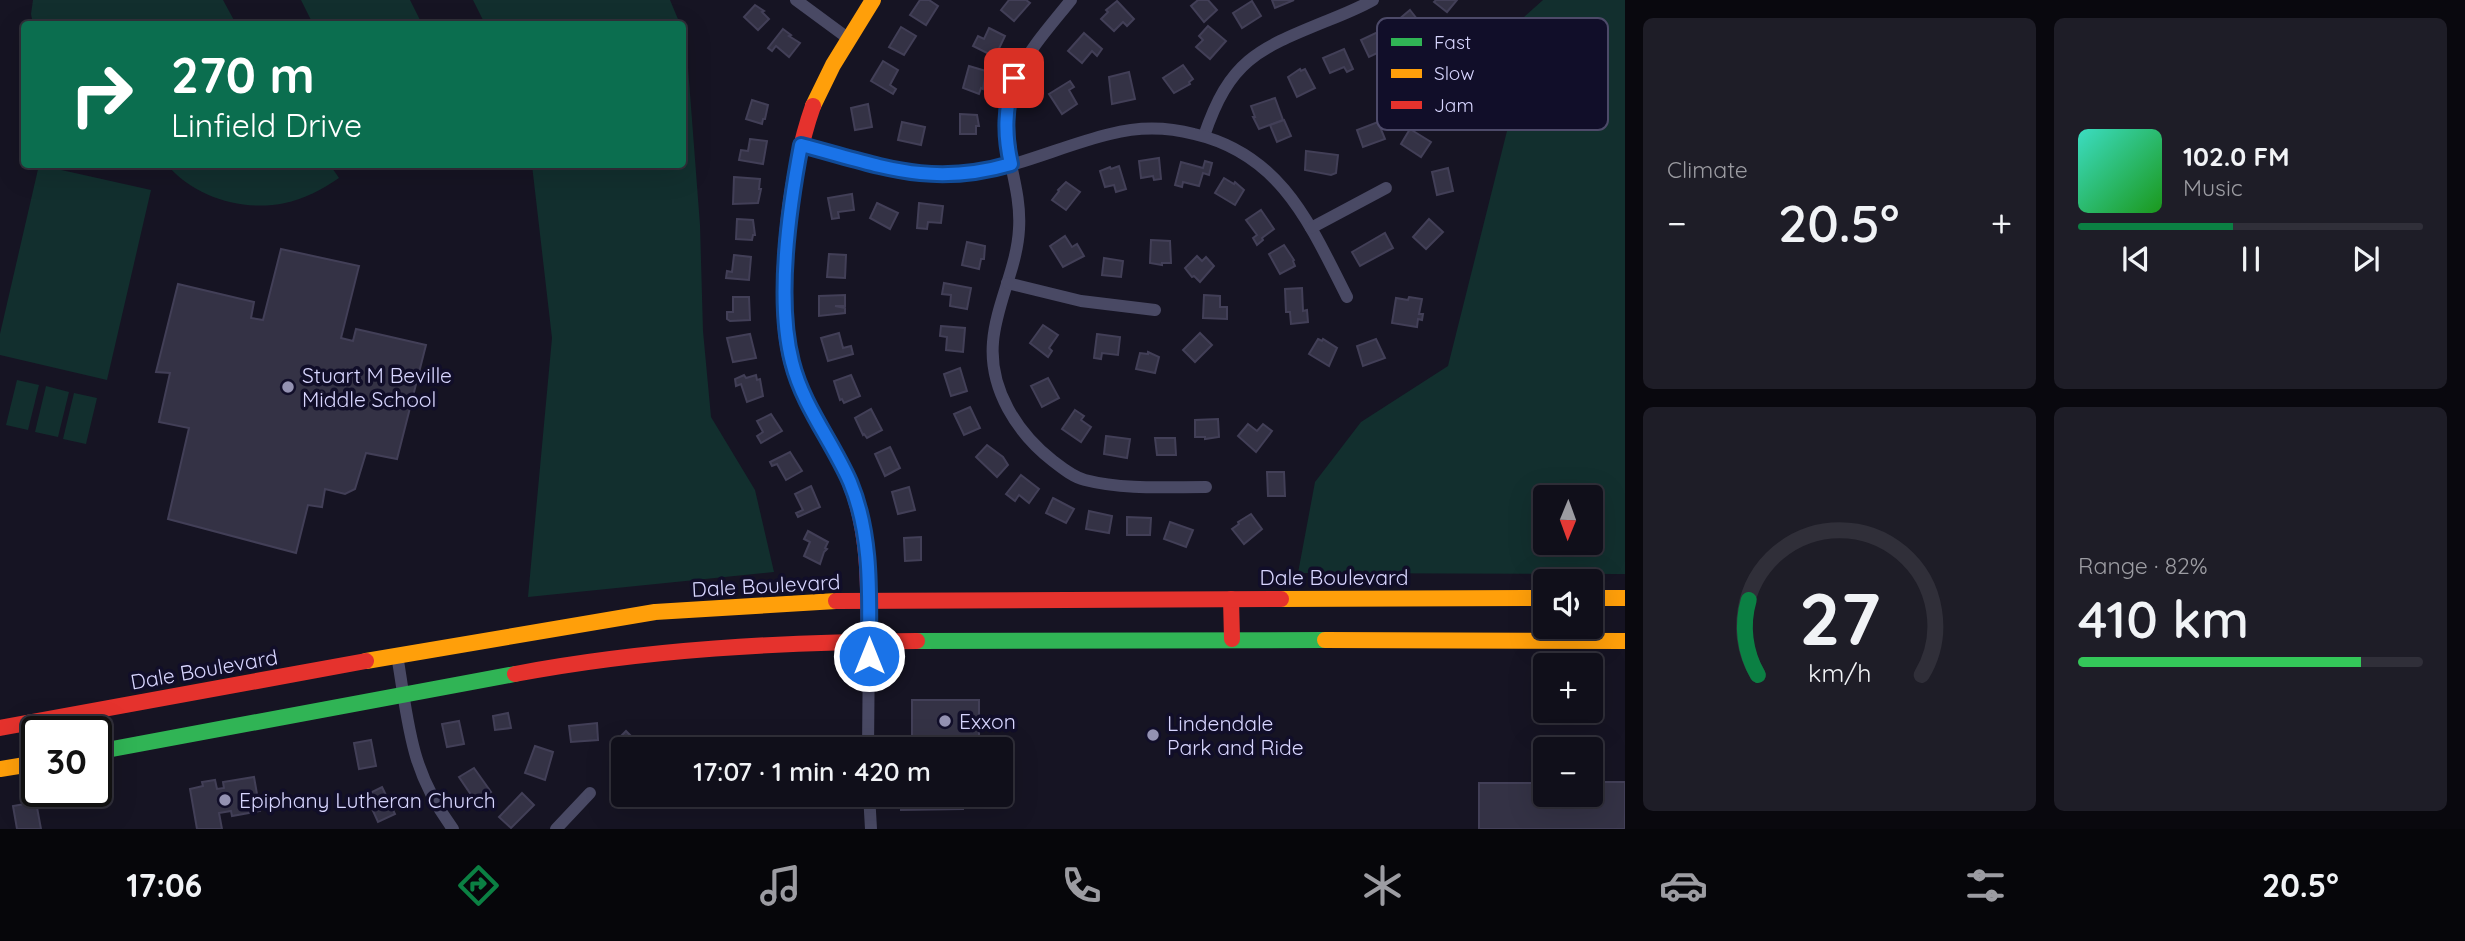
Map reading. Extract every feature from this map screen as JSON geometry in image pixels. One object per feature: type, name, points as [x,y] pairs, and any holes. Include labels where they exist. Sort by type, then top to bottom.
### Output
[{"type":"main road","points":[[869,641],[868,557],[859,509],[850,483],[800,387],[792,363],[787,338],[785,280],[794,177],[801,145],[817,96],[873,0]]},
{"type":"main road","name":"Dale Boulevard","points":[[0,728],[397,655],[655,612],[817,601],[1533,598]]},
{"type":"main road","points":[[1603,598],[1625,598]]},
{"type":"main road","points":[[1231,599],[1232,639]]},
{"type":"main road","points":[[112,748],[551,667],[638,655],[789,642],[1232,639],[1625,641]]},
{"type":"main road","points":[[0,769],[21,765]]},
{"type":"street","points":[[796,0],[849,39]]},
{"type":"street","points":[[1071,0],[1023,60],[1014,78],[1006,116],[1007,144],[1020,215],[1019,236],[995,325],[994,370],[1005,403],[1016,422],[1035,445],[1062,468],[1081,479],[1141,487],[1206,487]]},
{"type":"street","points":[[1204,136],[1221,94],[1249,59],[1278,41],[1373,0]]},
{"type":"street","points":[[801,145],[908,173],[934,176],[973,173],[1111,134],[1135,130],[1159,129],[1204,136],[1248,155],[1288,192],[1311,228],[1347,297]]},
{"type":"street","points":[[1311,228],[1386,188]]},
{"type":"street","points":[[1007,283],[1081,302],[1155,310]]},
{"type":"street","points":[[868,737],[869,641]]},
{"type":"street","points":[[397,655],[413,751],[421,775],[438,809],[453,829]]},
{"type":"street","points":[[556,829],[590,793]]},
{"type":"street","points":[[869,807],[870,829]]},
{"type":"green space","points":[[33,0],[223,0],[234,21],[32,21]]},
{"type":"green space","points":[[301,0],[410,0],[420,21],[312,21]]},
{"type":"green space","points":[[473,0],[670,0],[679,21],[484,21]]},
{"type":"green space","points":[[1543,0],[1625,0],[1625,574],[1603,574],[1603,569],[1533,569],[1533,574],[1298,573],[1315,482],[1361,422],[1448,366],[1507,130],[1608,130],[1608,18],[1523,18]]},
{"type":"green space","points":[[686,41],[700,225],[703,331],[711,417],[755,490],[774,572],[528,597],[552,338],[532,168],[686,168]]},
{"type":"green space","points":[[38,168],[52,168],[151,190],[107,380],[0,355],[0,334]]},
{"type":"green space","points":[[170,168],[332,168],[339,178],[292,201],[252,205],[220,199],[191,186]]},
{"type":"green space","points":[[17,380],[39,385],[28,430],[6,425]]},
{"type":"green space","points":[[46,386],[69,392],[58,437],[35,432]]},
{"type":"green space","points":[[74,393],[97,398],[86,444],[63,439]]},
{"type":"building","points":[[920,0],[929,0],[938,6],[926,25],[910,15]]},
{"type":"building","points":[[1009,0],[1026,0],[1030,3],[1014,21],[1001,10]]},
{"type":"building","points":[[1198,0],[1208,0],[1217,10],[1204,22],[1191,6]]},
{"type":"building","points":[[1272,0],[1294,0],[1275,8]]},
{"type":"building","points":[[1457,0],[1447,12],[1434,2]]},
{"type":"building","points":[[1117,1],[1134,19],[1127,26],[1123,22],[1114,31],[1101,19],[1108,12],[1106,10]]},
{"type":"building","points":[[1252,1],[1261,16],[1242,28],[1233,13]]},
{"type":"building","points":[[755,5],[764,11],[762,12],[769,19],[758,30],[744,17]]},
{"type":"building","points":[[1410,10],[1416,18],[1400,18]]},
{"type":"building","points":[[1208,26],[1226,41],[1210,59],[1196,47],[1203,40],[1199,36]]},
{"type":"building","points":[[901,27],[916,36],[904,55],[889,47]]},
{"type":"building","points":[[989,28],[1005,36],[995,57],[973,46],[978,36],[984,39]]},
{"type":"building","points":[[783,29],[800,43],[789,57],[776,46],[772,51],[768,48]]},
{"type":"building","points":[[1377,32],[1377,53],[1369,57],[1361,40]]},
{"type":"building","points":[[1084,33],[1102,49],[1097,56],[1092,51],[1082,63],[1068,51]]},
{"type":"building","points":[[1344,49],[1353,69],[1347,72],[1344,67],[1330,73],[1323,58]]},
{"type":"building","points":[[883,61],[898,70],[890,85],[896,89],[893,94],[871,81]]},
{"type":"building","points":[[1183,65],[1193,79],[1190,84],[1174,93],[1163,78]]},
{"type":"building","points":[[969,66],[986,71],[983,89],[981,88],[979,94],[963,88]]},
{"type":"building","points":[[1300,69],[1305,69],[1315,88],[1297,97],[1288,77]]},
{"type":"building","points":[[1129,72],[1135,99],[1112,104],[1109,77]]},
{"type":"building","points":[[1070,81],[1074,87],[1069,90],[1077,104],[1062,114],[1049,94]]},
{"type":"building","points":[[1275,98],[1283,120],[1259,129],[1251,106]]},
{"type":"building","points":[[752,100],[768,105],[762,124],[746,119]]},
{"type":"building","points":[[868,104],[872,127],[855,130],[851,108]]},
{"type":"building","points":[[960,114],[977,115],[979,126],[976,126],[976,134],[960,134]]},
{"type":"building","points":[[1284,120],[1291,136],[1277,142],[1270,125]]},
{"type":"building","points":[[902,122],[925,127],[921,145],[898,140]]},
{"type":"building","points":[[1377,122],[1377,130],[1381,130],[1385,139],[1363,147],[1357,130]]},
{"type":"building","points":[[1409,130],[1431,142],[1421,157],[1401,144]]},
{"type":"building","points":[[750,139],[767,141],[763,164],[739,160],[741,150],[748,151]]},
{"type":"building","points":[[1306,151],[1338,155],[1336,173],[1331,175],[1305,170]]},
{"type":"building","points":[[1159,158],[1161,179],[1154,180],[1153,176],[1141,178],[1139,161]]},
{"type":"building","points":[[1205,161],[1212,163],[1209,175],[1203,173],[1199,186],[1183,182],[1182,187],[1175,185],[1181,162],[1203,168]]},
{"type":"building","points":[[1119,166],[1126,189],[1116,192],[1114,185],[1105,187],[1100,171]]},
{"type":"building","points":[[1448,168],[1453,191],[1437,195],[1432,172]]},
{"type":"building","points":[[734,177],[760,179],[758,203],[733,204]]},
{"type":"building","points":[[1224,178],[1234,184],[1235,182],[1244,190],[1235,205],[1215,193]]},
{"type":"building","points":[[1066,182],[1080,192],[1066,210],[1052,200]]},
{"type":"building","points":[[852,194],[854,210],[838,212],[839,218],[832,219],[828,198]]},
{"type":"building","points":[[877,203],[898,213],[890,229],[870,218]]},
{"type":"building","points":[[919,203],[943,206],[941,223],[928,222],[927,229],[917,228]]},
{"type":"building","points":[[1261,210],[1274,229],[1257,245],[1253,238],[1257,235],[1246,220]]},
{"type":"building","points":[[737,219],[753,220],[755,235],[752,240],[736,239]]},
{"type":"building","points":[[1429,219],[1443,232],[1426,249],[1413,237]]},
{"type":"building","points":[[1385,233],[1393,248],[1360,266],[1352,252]]},
{"type":"building","points":[[1065,236],[1072,247],[1077,244],[1084,256],[1063,267],[1050,246]]},
{"type":"building","points":[[1151,240],[1170,241],[1171,263],[1150,263]]},
{"type":"building","points":[[967,242],[985,246],[984,259],[981,259],[979,269],[962,265]]},
{"type":"building","points":[[1284,245],[1295,266],[1280,274],[1269,254]]},
{"type":"building","points":[[281,249],[359,266],[341,338],[353,341],[356,329],[426,345],[397,459],[366,453],[355,489],[345,494],[325,489],[322,507],[308,505],[296,553],[168,519],[189,428],[159,422],[170,373],[156,372],[178,284],[254,302],[251,318],[263,320]]},
{"type":"building","points":[[829,254],[846,255],[845,278],[827,277]]},
{"type":"building","points":[[734,255],[751,257],[749,280],[726,278],[727,271],[732,272]]},
{"type":"building","points":[[1197,256],[1202,261],[1206,257],[1214,266],[1200,282],[1185,268]]},
{"type":"building","points":[[1104,258],[1123,261],[1121,277],[1102,275]]},
{"type":"building","points":[[944,283],[971,288],[967,309],[950,306],[951,295],[942,294]]},
{"type":"building","points":[[1302,288],[1303,311],[1307,310],[1308,322],[1291,324],[1290,312],[1286,312],[1285,289]]},
{"type":"building","points":[[845,295],[845,306],[835,306],[845,308],[845,313],[819,316],[819,296]]},
{"type":"building","points":[[1204,295],[1220,296],[1220,307],[1227,307],[1227,319],[1203,318]]},
{"type":"building","points":[[733,297],[749,297],[750,320],[727,319],[727,312],[733,312]]},
{"type":"building","points":[[1409,297],[1422,299],[1419,314],[1423,314],[1422,320],[1418,319],[1417,327],[1392,323],[1396,298],[1408,300]]},
{"type":"building","points":[[1043,325],[1058,335],[1049,348],[1052,351],[1048,357],[1030,343]]},
{"type":"building","points":[[941,326],[965,328],[963,352],[946,350],[947,337],[940,336]]},
{"type":"building","points":[[839,333],[843,348],[851,346],[853,354],[828,361],[821,338]]},
{"type":"building","points":[[1200,333],[1212,345],[1195,362],[1183,350]]},
{"type":"building","points":[[750,334],[756,358],[733,362],[727,338]]},
{"type":"building","points":[[1097,334],[1120,337],[1118,355],[1102,353],[1101,359],[1094,358]]},
{"type":"building","points":[[1318,339],[1323,339],[1337,348],[1329,366],[1309,354]]},
{"type":"building","points":[[1376,339],[1385,358],[1363,366],[1357,346]]},
{"type":"building","points":[[1148,352],[1159,357],[1155,373],[1136,369],[1140,353]]},
{"type":"building","points":[[960,368],[967,391],[951,396],[944,374]]},
{"type":"building","points":[[744,375],[746,378],[756,375],[757,380],[760,379],[763,396],[747,402],[741,384],[736,386],[735,379]]},
{"type":"building","points":[[851,375],[860,396],[844,403],[840,400],[834,381]]},
{"type":"building","points":[[1048,378],[1059,398],[1042,407],[1031,386]]},
{"type":"building","points":[[970,407],[980,428],[964,435],[954,414]]},
{"type":"building","points":[[871,409],[882,430],[867,438],[855,418]]},
{"type":"building","points":[[1075,410],[1084,416],[1081,420],[1091,427],[1081,442],[1062,429]]},
{"type":"building","points":[[771,414],[782,431],[761,443],[757,436],[763,432],[757,421]]},
{"type":"building","points":[[1218,419],[1219,437],[1195,437],[1195,420]]},
{"type":"building","points":[[1248,424],[1257,431],[1263,424],[1272,431],[1256,452],[1238,436]]},
{"type":"building","points":[[1106,436],[1130,439],[1127,458],[1104,454]]},
{"type":"building","points":[[1155,438],[1175,438],[1176,455],[1157,455]]},
{"type":"building","points":[[987,445],[1003,457],[1008,465],[997,477],[976,457]]},
{"type":"building","points":[[890,447],[900,468],[885,476],[875,454]]},
{"type":"building","points":[[790,452],[802,471],[786,480],[777,464],[772,466],[770,462]]},
{"type":"building","points":[[1267,472],[1284,472],[1285,496],[1268,496]]},
{"type":"building","points":[[1021,475],[1039,489],[1029,503],[1019,495],[1015,501],[1006,494]]},
{"type":"building","points":[[811,486],[820,507],[798,517],[796,513],[803,510],[795,494]]},
{"type":"building","points":[[909,487],[915,510],[898,514],[892,492]]},
{"type":"building","points":[[1053,498],[1074,509],[1066,523],[1046,513]]},
{"type":"building","points":[[1089,511],[1112,516],[1109,533],[1086,529]]},
{"type":"building","points":[[1251,514],[1262,529],[1244,544],[1232,529]]},
{"type":"building","points":[[1127,517],[1151,518],[1150,535],[1127,535]]},
{"type":"building","points":[[1170,522],[1193,530],[1186,547],[1164,539]]},
{"type":"building","points":[[808,531],[828,542],[820,564],[804,556],[810,542],[804,539]]},
{"type":"building","points":[[921,537],[921,560],[905,561],[904,538]]},
{"type":"building","name":"Exxon","points":[[912,700],[979,700],[979,737],[912,737]]},
{"type":"building","points":[[508,713],[511,728],[495,730],[493,716]]},
{"type":"building","points":[[459,721],[464,744],[447,747],[442,724]]},
{"type":"building","points":[[597,723],[598,740],[571,742],[569,726]]},
{"type":"building","points":[[626,731],[632,737],[620,737]]},
{"type":"building","points":[[371,740],[376,766],[359,769],[354,743]]},
{"type":"building","points":[[535,746],[553,752],[545,780],[525,773]]},
{"type":"building","points":[[474,768],[491,792],[476,802],[459,777]]},
{"type":"building","name":"Epiphany Lutheran Church","points":[[254,777],[260,811],[232,816],[231,811],[219,813],[222,829],[197,829],[190,789],[203,786],[202,782],[215,780],[217,789],[224,788],[223,782]]},
{"type":"building","points":[[1603,782],[1625,782],[1625,829],[1479,829],[1479,783],[1533,783],[1533,807],[1603,807]]},
{"type":"building","points":[[382,787],[395,814],[378,822],[369,802],[373,800],[370,793]]},
{"type":"building","points":[[522,793],[534,805],[511,828],[499,817]]},
{"type":"building","points":[[13,806],[37,807],[41,829],[17,829]]},
{"type":"building","points":[[901,807],[963,807],[963,809],[901,810]]},
{"type":"traffic: fast","points":[[917,641],[1325,640]]},
{"type":"traffic: fast","points":[[112,749],[515,674]]},
{"type":"traffic: slow","points":[[813,106],[833,65],[873,0]]},
{"type":"traffic: slow","points":[[1281,599],[1533,598]]},
{"type":"traffic: slow","points":[[1603,598],[1625,598]]},
{"type":"traffic: slow","points":[[366,661],[655,612],[836,601]]},
{"type":"traffic: slow","points":[[1325,640],[1625,641]]},
{"type":"traffic: slow","points":[[0,769],[21,766]]},
{"type":"traffic: jam","points":[[813,106],[797,164],[787,235],[784,305],[787,337],[797,380],[843,468],[857,502],[867,561],[869,641]]},
{"type":"traffic: jam","points":[[1231,599],[1232,639]]},
{"type":"traffic: jam","points":[[836,601],[1281,599]]},
{"type":"traffic: jam","points":[[515,674],[615,658],[715,648],[917,641]]},
{"type":"traffic: jam","points":[[0,728],[366,661]]},
{"type":"place","name":"Stuart M Beville Middle School","points":[[288,387]]},
{"type":"place","name":"Exxon","points":[[945,721]]},
{"type":"place","name":"Lindendale Park and Ride","points":[[1153,735]]},
{"type":"place","name":"Epiphany Lutheran Church","points":[[225,800]]},
{"type":"route","points":[[869,656],[868,557],[859,509],[850,483],[800,387],[787,338],[785,280],[794,177],[801,145],[908,173],[934,176],[986,172],[1011,164],[1005,132],[1014,78]]}]
